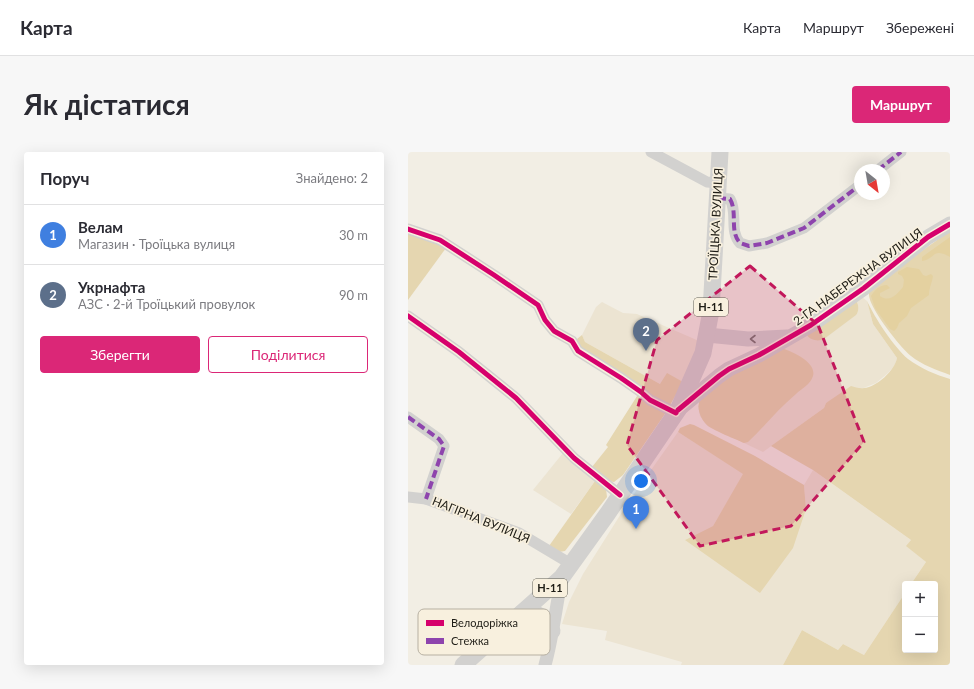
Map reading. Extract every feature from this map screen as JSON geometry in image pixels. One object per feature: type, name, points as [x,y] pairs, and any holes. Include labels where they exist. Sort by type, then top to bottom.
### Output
[{"type":"main road","name":"ТРОЇЦЬКА ВУЛИЦЯ","points":[[526,609],[567,570],[620,495],[677,412],[703,354],[711,311],[719,191],[720,152]]},
{"type":"main road","name":"2-ГА НАБЕРЕЖНА ВУЛИЦЯ","points":[[677,412],[729,369],[759,355],[811,325],[864,288],[928,237],[950,224]]},
{"type":"main road","name":"2-ГА НАБЕРЕЖНА ВУЛИЦЯ","points":[[707,335],[748,339],[792,336]]},
{"type":"main road","points":[[550,628],[552,631]]},
{"type":"main road","name":"ТРОЇЦЬКА ВУЛИЦЯ","points":[[463,665],[474,655]]},
{"type":"street","points":[[652,152],[707,182],[730,199],[733,205],[734,232],[740,243],[749,246],[767,243],[808,226],[854,189]]},
{"type":"street","points":[[886,164],[901,152]]},
{"type":"street","points":[[408,229],[440,240],[494,275],[538,305],[554,331],[572,341],[578,351],[621,378],[650,400],[677,412]]},
{"type":"street","points":[[408,316],[459,352],[516,398],[574,458],[620,495]]},
{"type":"street","points":[[408,416],[439,439],[444,446],[426,499]]},
{"type":"street","name":"НАГІРНА ВУЛИЦЯ","points":[[408,497],[426,499],[519,533],[567,570]]},
{"type":"street","points":[[550,645],[567,570]]},
{"type":"street","points":[[545,665],[548,655]]},
{"type":"highlighted area","points":[[750,266],[818,325],[864,442],[791,526],[700,546],[627,445],[657,340]]},
{"type":"shaded area","points":[[950,231],[950,375],[920,362],[906,352],[879,317],[873,307],[869,293],[902,265]]},
{"type":"shaded area","points":[[408,233],[438,243],[446,248],[408,300]]},
{"type":"shaded area","points":[[950,237],[950,257],[937,253],[922,261],[922,257]]},
{"type":"shaded area","points":[[907,267],[919,269],[923,275],[926,276],[931,274],[933,279],[929,290],[929,295],[911,308],[907,316],[899,323],[894,331],[890,329],[875,308],[871,296],[878,288],[887,285],[890,288],[880,293],[880,296],[887,299],[896,295],[903,287],[904,280],[898,272]]},
{"type":"shaded area","points":[[862,297],[867,301],[873,324],[897,358],[896,364],[876,383],[826,403],[824,408],[763,452],[708,426],[700,416],[698,406]]},
{"type":"shaded area","points":[[856,301],[858,304],[858,312],[856,315],[824,339],[814,340],[807,335]]},
{"type":"shaded area","points":[[867,301],[885,332],[896,347],[908,359],[928,371],[950,379],[950,665],[783,665],[802,630],[838,650],[843,644],[864,655],[902,598],[902,653],[938,653],[938,581],[913,581],[926,562],[906,546],[911,540],[813,470],[771,446],[824,408],[826,403],[851,386],[861,388],[869,387],[880,381],[889,373],[896,363],[897,358],[873,324]]},
{"type":"shaded area","points":[[602,302],[623,313],[637,314],[699,341],[683,382],[660,384],[585,342],[582,335],[596,307]]},
{"type":"shaded area","points":[[582,335],[585,342],[660,384],[667,373],[683,382],[669,407],[580,350],[577,339]]},
{"type":"shaded area","points":[[781,348],[802,358],[811,366],[813,376],[808,384],[783,406],[748,442],[744,443],[720,433],[708,426],[701,417],[699,409],[699,402],[707,391],[738,370]]},
{"type":"shaded area","points":[[639,393],[667,411],[623,475],[614,482],[609,481],[592,467],[608,447],[606,445]]},
{"type":"shaded area","points":[[690,424],[755,456],[804,485],[806,509],[793,548],[760,593],[685,540],[713,526],[743,474],[678,432],[680,428]]},
{"type":"shaded area","points":[[678,432],[744,474],[713,526],[685,540],[806,509],[804,485],[813,470],[911,540],[907,546],[926,562],[913,581],[902,581],[902,598],[864,655],[843,644],[838,650],[802,630],[783,665],[681,665],[682,662],[605,640],[607,631],[562,624],[569,602],[583,574],[629,501]]},
{"type":"shaded area","points":[[563,453],[595,481],[571,514],[533,490]]},
{"type":"shaded area","points":[[595,481],[606,489],[607,497],[565,551],[559,552],[549,546]]},
{"type":"marked path","points":[[886,164],[901,152]]},
{"type":"marked path","points":[[718,198],[730,199],[737,238],[740,243],[749,246],[767,243],[804,228],[854,190]]},
{"type":"marked path","points":[[408,417],[439,439],[444,446],[426,499]]},
{"type":"cycle path","points":[[678,410],[729,369],[759,355],[811,325],[864,288],[928,237],[950,224]]},
{"type":"cycle path","points":[[408,229],[440,240],[538,305],[545,320],[554,331],[572,341],[578,351],[621,378],[650,400],[676,413]]},
{"type":"cycle path","points":[[408,316],[459,352],[516,398],[574,458],[620,495]]},
{"type":"place","name":"Укрнафта","points":[[646,351]]},
{"type":"place","name":"Велам","points":[[636,529]]}]
